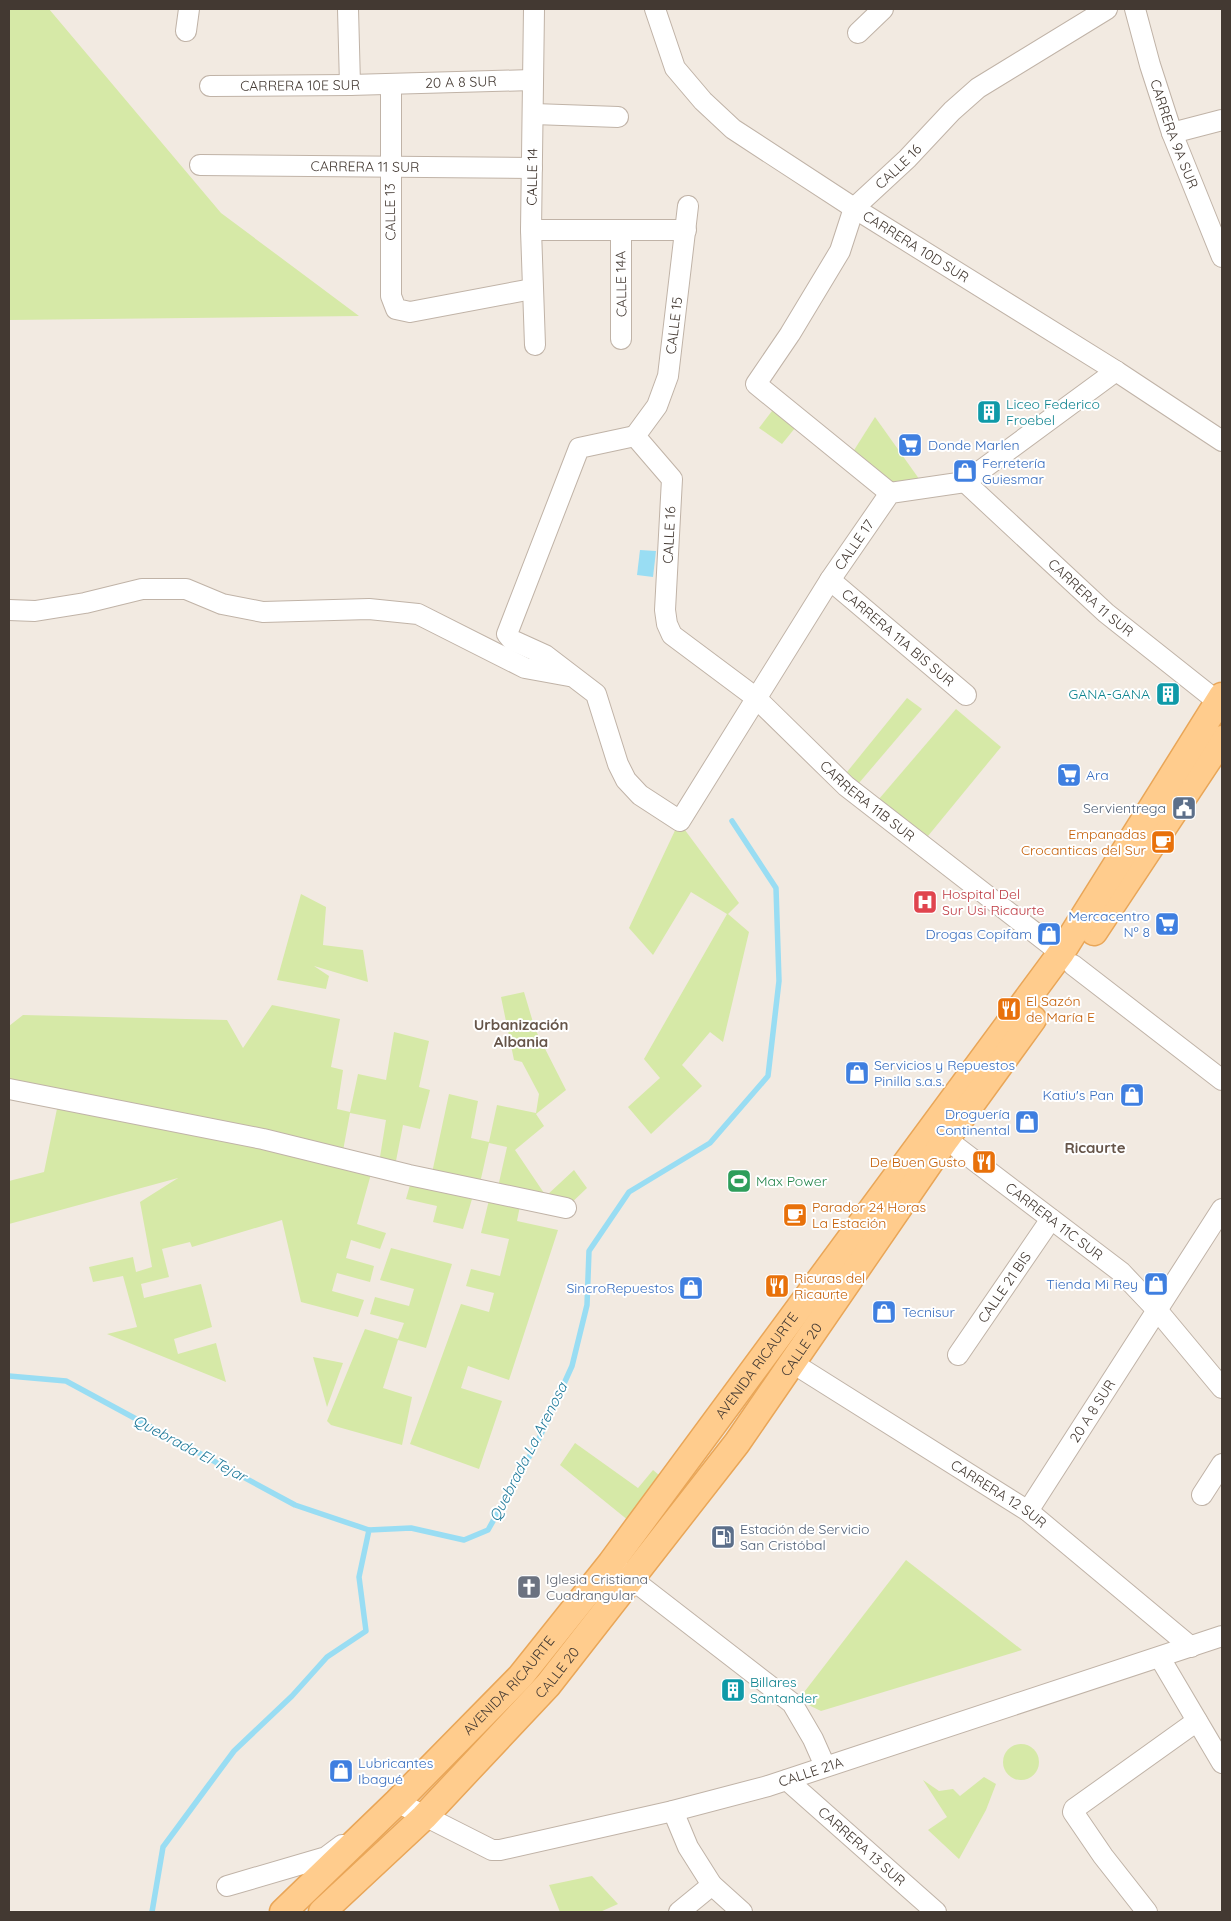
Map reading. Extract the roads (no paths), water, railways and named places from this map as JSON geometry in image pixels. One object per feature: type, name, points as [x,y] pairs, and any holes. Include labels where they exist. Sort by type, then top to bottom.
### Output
[{"type":"main road","name":"AVENIDA RICAURTE","points":[[283,1912],[397,1802],[621,1571],[1067,959],[1221,701]]},
{"type":"main road","name":"CALLE 20","points":[[322,1912],[424,1817],[548,1685],[621,1571],[737,1443],[1067,959],[1222,739]]},
{"type":"street","points":[[186,31],[188,9]]},
{"type":"street","points":[[348,9],[350,85]]},
{"type":"street","name":"CALLE 14","points":[[534,9],[531,230],[535,345]]},
{"type":"street","name":"CARRERA 10D SUR","points":[[655,9],[675,68],[703,101],[733,129],[854,208],[1116,371],[1218,432]]},
{"type":"street","points":[[858,33],[883,9]]},
{"type":"street","name":"CALLE 16","points":[[890,493],[756,384],[790,334],[840,250],[854,208],[906,159],[952,111],[978,88],[1107,9]]},
{"type":"street","name":"CARRERA 9A SUR","points":[[1135,9],[1150,65],[1172,133],[1222,257]]},
{"type":"street","name":"20 A 8 SUR","points":[[391,84],[532,80]]},
{"type":"street","name":"CARRERA 10E SUR","points":[[210,86],[391,84]]},
{"type":"street","name":"CALLE 13","points":[[391,84],[391,296],[396,309],[410,312],[532,289]]},
{"type":"street","points":[[534,114],[618,117]]},
{"type":"street","points":[[1172,133],[1222,120]]},
{"type":"street","name":"CARRERA 11 SUR","points":[[200,165],[532,168]]},
{"type":"street","name":"CALLE 15","points":[[635,436],[657,406],[668,376],[688,206]]},
{"type":"street","points":[[531,230],[686,230]]},
{"type":"street","name":"CALLE 14A","points":[[620,230],[622,339]]},
{"type":"street","points":[[890,493],[965,482],[1116,371]]},
{"type":"street","points":[[574,677],[546,655],[512,640],[507,634],[580,448],[635,436]]},
{"type":"street","name":"CALLE 16","points":[[635,436],[672,479],[665,610],[670,629],[680,643]]},
{"type":"street","name":"CARRERA 11 SUR","points":[[965,482],[1106,613],[1221,701]]},
{"type":"street","name":"CALLE 17","points":[[574,677],[596,694],[618,764],[626,780],[640,795],[680,821],[830,580],[890,493]]},
{"type":"street","name":"CARRERA 11A BIS SUR","points":[[830,580],[966,695]]},
{"type":"street","points":[[9,610],[35,611],[85,603],[142,589],[186,589],[222,604],[263,612],[368,609],[418,614],[525,668],[574,677]]},
{"type":"street","name":"CARRERA 11B SUR","points":[[680,643],[755,698],[846,786],[1222,1080]]},
{"type":"street","points":[[9,1089],[263,1139],[409,1175],[566,1208]]},
{"type":"street","name":"CARRERA 11C SUR","points":[[946,1139],[1121,1272],[1157,1310]]},
{"type":"street","name":"20 A 8 SUR","points":[[1028,1511],[1222,1210]]},
{"type":"street","name":"CALLE 21 BIS","points":[[958,1355],[1051,1219]]},
{"type":"street","points":[[1157,1310],[1222,1388]]},
{"type":"street","name":"CARRERA 12 SUR","points":[[791,1362],[1028,1511],[1191,1647]]},
{"type":"street","points":[[1202,1495],[1222,1464]]},
{"type":"street","points":[[621,1571],[792,1703],[813,1739],[825,1766]]},
{"type":"street","name":"CALLE 21A","points":[[397,1802],[492,1850],[500,1850],[673,1811],[787,1780],[1222,1636]]},
{"type":"street","points":[[1160,1658],[1222,1763]]},
{"type":"street","points":[[1147,1912],[1078,1822],[1074,1815],[1074,1808],[1197,1721]]},
{"type":"street","name":"CARRERA 13 SUR","points":[[787,1780],[929,1910]]},
{"type":"street","points":[[673,1811],[688,1847],[712,1885],[742,1912]]},
{"type":"street","points":[[227,1886],[326,1857],[352,1838],[362,1837]]},
{"type":"street","points":[[679,1912],[712,1885]]},
{"type":"water","points":[[640,550],[656,551],[653,577],[637,575]]},
{"type":"waterway","name":"Quebrada La Arenosa","points":[[152,1912],[163,1847],[234,1751],[292,1696],[327,1657],[366,1631],[359,1577],[369,1530],[411,1528],[464,1540],[488,1530],[537,1443],[572,1366],[587,1305],[589,1251],[629,1192],[710,1143],[768,1076],[779,981],[776,888],[732,821]]},
{"type":"waterway","name":"Quebrada El Tejar","points":[[9,1376],[66,1381],[295,1505],[369,1530]]},
{"type":"place","name":"Liceo Federico Froebel","points":[[989,412]]},
{"type":"place","name":"Donde Marlen","points":[[910,445]]},
{"type":"place","name":"Ferretería Guiesmar","points":[[965,471]]},
{"type":"place","name":"GANA-GANA","points":[[1168,694]]},
{"type":"place","name":"Ara","points":[[1069,775]]},
{"type":"place","name":"Servientrega","points":[[1184,808]]},
{"type":"place","name":"Empanadas Crocanticas del Sur","points":[[1163,842]]},
{"type":"place","name":"Hospital Del Sur Usi Ricaurte","points":[[925,902]]},
{"type":"place","name":"Mercacentro Nº 8","points":[[1167,924]]},
{"type":"place","name":"Drogas Copifam","points":[[1049,934]]},
{"type":"place","name":"El Sazón de María E","points":[[1009,1009]]},
{"type":"place","name":"Servicios y Repuestos Pinilla s.a.s.","points":[[857,1073]]},
{"type":"place","name":"Katiu's Pan","points":[[1132,1095]]},
{"type":"place","name":"Droguería Continental","points":[[1027,1122]]},
{"type":"place","name":"De Buen Gusto","points":[[984,1162]]},
{"type":"place","name":"Max Power","points":[[739,1181]]},
{"type":"place","name":"Parador 24 Horas La Estación","points":[[795,1215]]},
{"type":"place","name":"Tienda Mi Rey","points":[[1156,1284]]},
{"type":"place","name":"Ricuras del Ricaurte","points":[[777,1286]]},
{"type":"place","name":"SincroRepuestos","points":[[691,1288]]},
{"type":"place","name":"Tecnisur","points":[[884,1312]]},
{"type":"place","name":"Estación de Servicio San Cristóbal","points":[[723,1537]]},
{"type":"place","name":"Iglesia Cristiana Cuadrangular","points":[[529,1587]]},
{"type":"place","name":"Billares Santander","points":[[733,1690]]},
{"type":"place","name":"Lubricantes Ibagué","points":[[341,1771]]},
{"type":"district","name":"Urbanización Albania","points":[[521,1032]]},
{"type":"district","name":"Ricaurte","points":[[1095,1147]]}]
